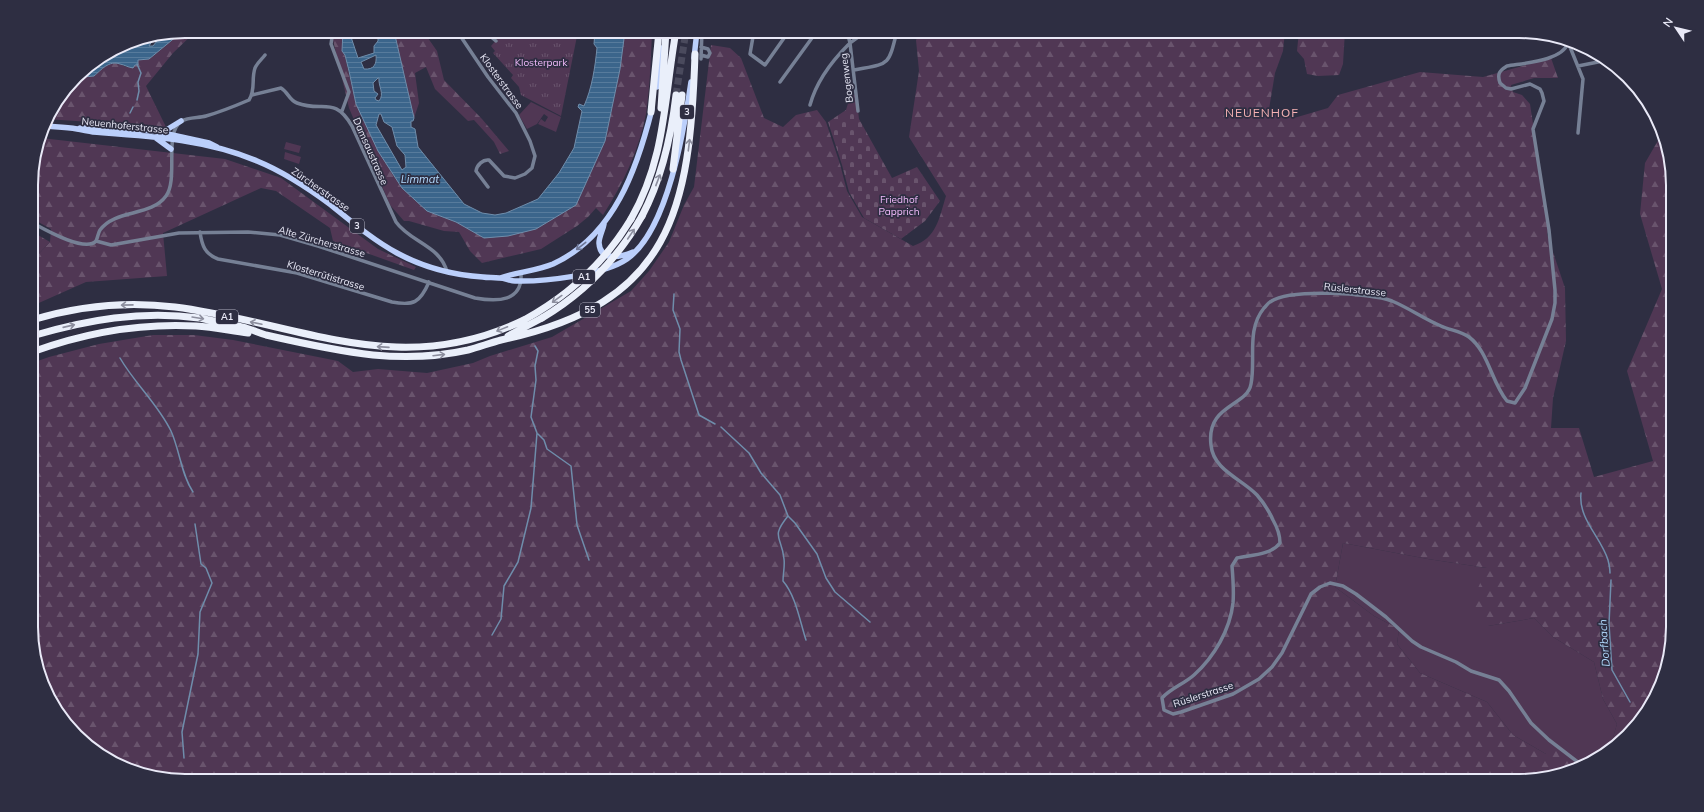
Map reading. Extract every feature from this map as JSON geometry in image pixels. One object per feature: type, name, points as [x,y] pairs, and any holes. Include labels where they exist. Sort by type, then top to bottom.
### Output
[{"type":"highway","points":[[651,112],[658,38]]},
{"type":"highway","points":[[657,158],[665,38]]},
{"type":"highway","name":"A1","points":[[38,318],[68,311],[104,306],[163,306],[205,312],[350,343],[410,348],[439,346],[468,341],[491,334],[524,320],[555,301],[582,279],[607,253],[631,219],[645,192],[657,158],[662,134],[675,38]]},
{"type":"highway","name":"55","points":[[497,341],[518,337],[590,310],[621,289],[639,273],[656,250],[670,223],[681,189],[687,161],[699,56]]},
{"type":"highway","name":"A1","points":[[38,350],[91,334],[142,327],[197,326],[264,334],[349,352],[398,357],[446,354],[470,350],[497,341],[542,318],[569,300],[597,276],[621,248],[642,216],[652,195],[665,160],[679,95],[673,169]]},
{"type":"highway","name":"A1","points":[[38,334],[88,322],[148,315],[198,318],[246,328],[264,334]]},
{"type":"main road","name":"3","points":[[499,278],[545,266],[569,255],[586,242],[605,222],[619,200],[632,174],[642,146],[656,93],[664,38]]},
{"type":"main road","name":"3","points":[[499,278],[512,281],[522,281],[591,272],[620,263],[628,259],[635,252],[648,235],[656,220],[679,150],[699,56],[698,38]]},
{"type":"main road","points":[[163,132],[181,121]]},
{"type":"main road","name":"Neuenhoferstrasse","points":[[50,126],[76,128],[89,131],[174,137]]},
{"type":"main road","name":"Neuenhoferstrasse","points":[[76,128],[89,126],[163,132],[174,137]]},
{"type":"main road","points":[[154,136],[171,149]]},
{"type":"main road","name":"Zürcherstrasse","points":[[174,137],[218,147],[252,159],[284,174],[310,190],[366,233],[390,249],[416,262],[447,272],[499,278]]},
{"type":"main road","points":[[605,222],[599,243],[605,254],[616,257],[635,252]]},
{"type":"street","points":[[332,38],[331,44],[349,92],[342,111]]},
{"type":"street","name":"Klosterstrasse","points":[[463,38],[488,77],[516,113],[530,141],[535,156],[532,168],[525,174],[515,178],[504,176],[489,160],[483,161],[478,165],[476,171],[488,186]]},
{"type":"street","points":[[701,46],[708,49],[710,53],[708,57],[699,56],[702,38]]},
{"type":"street","points":[[753,38],[750,54],[765,65],[784,38]]},
{"type":"street","points":[[780,82],[812,38]]},
{"type":"street","name":"Bogenweg","points":[[849,38],[858,111]]},
{"type":"street","points":[[810,105],[812,97],[830,65],[850,43],[858,38]]},
{"type":"street","points":[[854,70],[882,65],[888,60],[895,38]]},
{"type":"street","name":"Rüslerstrasse","points":[[1567,46],[1554,56],[1507,66],[1498,74],[1500,83],[1506,88],[1511,89],[1525,84],[1535,86],[1542,93],[1544,101],[1533,129],[1548,230],[1555,303],[1552,319],[1525,388],[1515,403],[1507,402],[1502,395],[1482,353],[1468,336],[1439,326],[1392,301],[1374,297],[1319,293],[1298,295],[1271,301],[1263,309],[1256,322],[1252,353],[1252,385],[1246,395],[1224,410],[1214,421],[1211,431],[1211,446],[1215,459],[1219,464],[1253,492],[1268,511],[1277,527],[1280,543],[1277,548],[1268,552],[1237,558],[1232,566],[1233,603],[1227,626],[1220,641],[1212,655],[1196,674],[1183,684],[1169,690],[1162,698],[1164,710],[1173,714],[1234,694],[1259,679],[1272,667],[1282,653],[1311,594],[1320,587],[1330,583],[1343,586],[1356,594],[1421,647],[1456,662],[1471,671],[1499,680],[1509,691],[1531,723],[1549,740],[1578,762]]},
{"type":"street","points":[[1570,47],[1583,79],[1578,133]]},
{"type":"street","points":[[38,226],[58,236],[89,245],[96,241],[100,231],[108,223],[128,214],[152,208],[164,198],[172,181],[171,149],[174,137],[181,121],[206,115],[249,100],[254,91],[254,75],[256,66],[265,55]]},
{"type":"street","points":[[1578,66],[1599,62]]},
{"type":"street","name":"Damsaustrasse","points":[[252,95],[281,88],[290,98],[298,103],[332,107],[342,111],[352,126],[396,222],[442,259],[447,272]]},
{"type":"street","name":"Alte Zürcherstrasse","points":[[96,241],[111,245],[164,235],[200,232],[260,233],[290,238],[475,298],[490,300],[509,296],[518,289],[522,281]]},
{"type":"street","name":"Klosterrütistrasse","points":[[200,232],[204,249],[214,258],[297,273],[385,300],[406,304],[414,302],[422,295],[428,282]]},
{"type":"street","points":[[521,273],[522,281]]},
{"type":"green space","points":[[174,38],[189,38],[173,53],[146,86],[166,127],[53,119],[68,96],[86,77],[94,76],[108,64],[116,63],[126,67],[138,60],[149,59]]},
{"type":"green space","points":[[333,38],[342,38],[342,44],[356,104],[378,151],[402,188],[427,211],[456,222],[484,238],[591,170],[605,141],[620,69],[624,38],[652,38],[646,114],[635,154],[624,179],[603,215],[596,208],[577,226],[541,249],[482,263],[470,251],[459,232],[444,231],[409,221],[404,221],[390,205],[349,108]]},
{"type":"green space","points":[[396,38],[428,38],[437,51],[444,80],[482,119],[509,151],[500,154],[494,142],[474,120],[468,121],[435,89],[426,67],[415,73],[419,103],[414,118]]},
{"type":"green space","name":"Klosterpark","points":[[498,38],[577,38],[561,116],[521,95],[519,87],[511,78],[513,75],[493,53],[495,51],[491,46]]},
{"type":"green space","points":[[917,38],[1284,38],[1283,51],[1275,73],[1269,109],[1294,118],[1328,108],[1338,95],[1420,72],[1483,77],[1551,58],[1558,78],[1534,78],[1511,85],[1513,92],[1522,95],[1530,104],[1549,230],[1547,234],[1565,288],[1566,341],[1553,398],[1551,428],[1579,428],[1594,477],[1653,461],[1627,371],[1662,289],[1640,214],[1645,163],[1659,140],[1666,176],[1666,636],[1661,665],[1651,692],[1636,716],[1623,731],[1612,740],[1617,724],[1603,699],[1594,662],[1553,637],[1534,618],[1488,626],[1469,608],[1487,568],[1428,559],[1343,543],[1335,587],[1374,616],[1399,629],[1397,644],[1420,673],[1487,702],[1513,735],[1546,754],[1555,746],[1577,762],[1557,769],[1528,774],[176,774],[147,769],[120,759],[96,744],[81,731],[68,716],[49,683],[43,665],[38,636],[38,361],[99,344],[153,335],[194,335],[233,340],[338,361],[353,372],[378,369],[427,373],[473,363],[490,356],[552,337],[631,291],[649,271],[669,242],[684,205],[694,187],[711,45],[730,48],[741,58],[764,118],[783,127],[796,115],[817,110],[826,122],[847,191],[862,217],[913,246],[927,238],[936,226],[946,196],[909,137],[919,71],[916,40]]},
{"type":"green space","points":[[1298,38],[1345,38],[1343,64],[1339,75],[1318,76],[1307,74],[1304,59],[1297,51]]},
{"type":"green space","name":"Friedhof Papprich","points":[[856,94],[859,119],[892,178],[917,167],[940,201],[925,221],[901,239],[864,218],[849,192],[828,122],[846,110],[850,97]]},
{"type":"green space","points":[[531,102],[561,117],[556,132],[538,124],[541,119],[545,122],[548,117],[544,114],[537,124],[527,129],[519,115]]},
{"type":"green space","points":[[46,139],[225,159],[281,178],[378,249],[416,267],[414,270],[333,241],[330,228],[276,191],[261,188],[163,233],[167,276],[86,282],[38,303],[38,255],[50,242],[51,229],[38,222],[38,176]]},
{"type":"green space","points":[[286,142],[301,146],[299,153],[284,149]]},
{"type":"green space","points":[[285,152],[301,157],[299,164],[284,159]]},
{"type":"green space","points":[[38,235],[50,242],[38,255]]},
{"type":"green space","points":[[1343,543],[1428,559],[1487,568],[1488,626],[1534,618],[1553,637],[1594,662],[1603,699],[1617,724],[1613,740],[1601,749],[1574,763],[1546,754],[1513,735],[1487,702],[1420,673],[1397,644],[1399,629],[1374,616],[1335,587]]},
{"type":"water","points":[[174,38],[149,59],[138,60],[138,65],[135,65],[133,68],[112,63],[94,76],[86,77],[103,63],[120,53],[151,42],[149,46],[153,46],[157,41]]},
{"type":"water","name":"Limmat","points":[[343,38],[351,38],[358,58],[374,53],[374,46],[378,41],[378,38],[396,38],[414,118],[413,121],[411,121],[411,127],[415,129],[418,147],[464,204],[482,213],[495,215],[506,213],[538,199],[559,173],[574,148],[582,111],[578,107],[579,104],[584,106],[591,85],[597,48],[594,44],[594,38],[624,38],[620,69],[605,141],[576,205],[536,229],[508,236],[484,238],[456,222],[427,211],[402,188],[378,151],[356,104],[345,55],[342,51]],"holes":[[[376,55],[374,66],[367,69],[364,69],[361,62]],[[378,78],[381,93],[381,98],[379,101],[375,98],[378,94],[374,91],[373,83]],[[379,114],[381,114],[384,122],[392,127],[397,146],[405,155],[406,167],[402,170],[376,125]]]},
{"type":"waterway","points":[[137,64],[141,73],[138,82],[139,91],[137,100]]},
{"type":"waterway","points":[[130,113],[133,107]]},
{"type":"waterway","points":[[674,294],[673,310],[680,329],[679,352],[681,360],[699,415],[715,424]]},
{"type":"waterway","points":[[492,635],[501,619],[504,586],[518,562],[531,508],[537,433],[531,417],[536,380],[535,366],[538,351],[535,346]]},
{"type":"waterway","points":[[120,358],[132,377],[166,421],[174,439],[186,478],[193,492]]},
{"type":"waterway","points":[[721,427],[749,453],[761,473],[780,495],[788,516],[795,523],[817,554],[826,578],[835,592],[870,622]]},
{"type":"waterway","points":[[538,434],[544,440],[547,449],[571,466],[577,525],[589,560]]},
{"type":"waterway","name":"Dorfbach","points":[[1581,493],[1581,502],[1586,520],[1605,552],[1610,573]]},
{"type":"waterway","points":[[788,516],[778,533],[784,559],[783,581],[791,594],[797,609],[806,640]]},
{"type":"waterway","points":[[184,758],[182,732],[198,654],[200,612],[212,583],[206,568],[201,564],[195,524]]},
{"type":"waterway","name":"Dorfbach","points":[[1611,580],[1609,624],[1612,670],[1630,702]]},
{"type":"tunnel","points":[[676,95],[685,38]]},
{"type":"district","name":"NEUENHOF","points":[[1262,113]]}]
